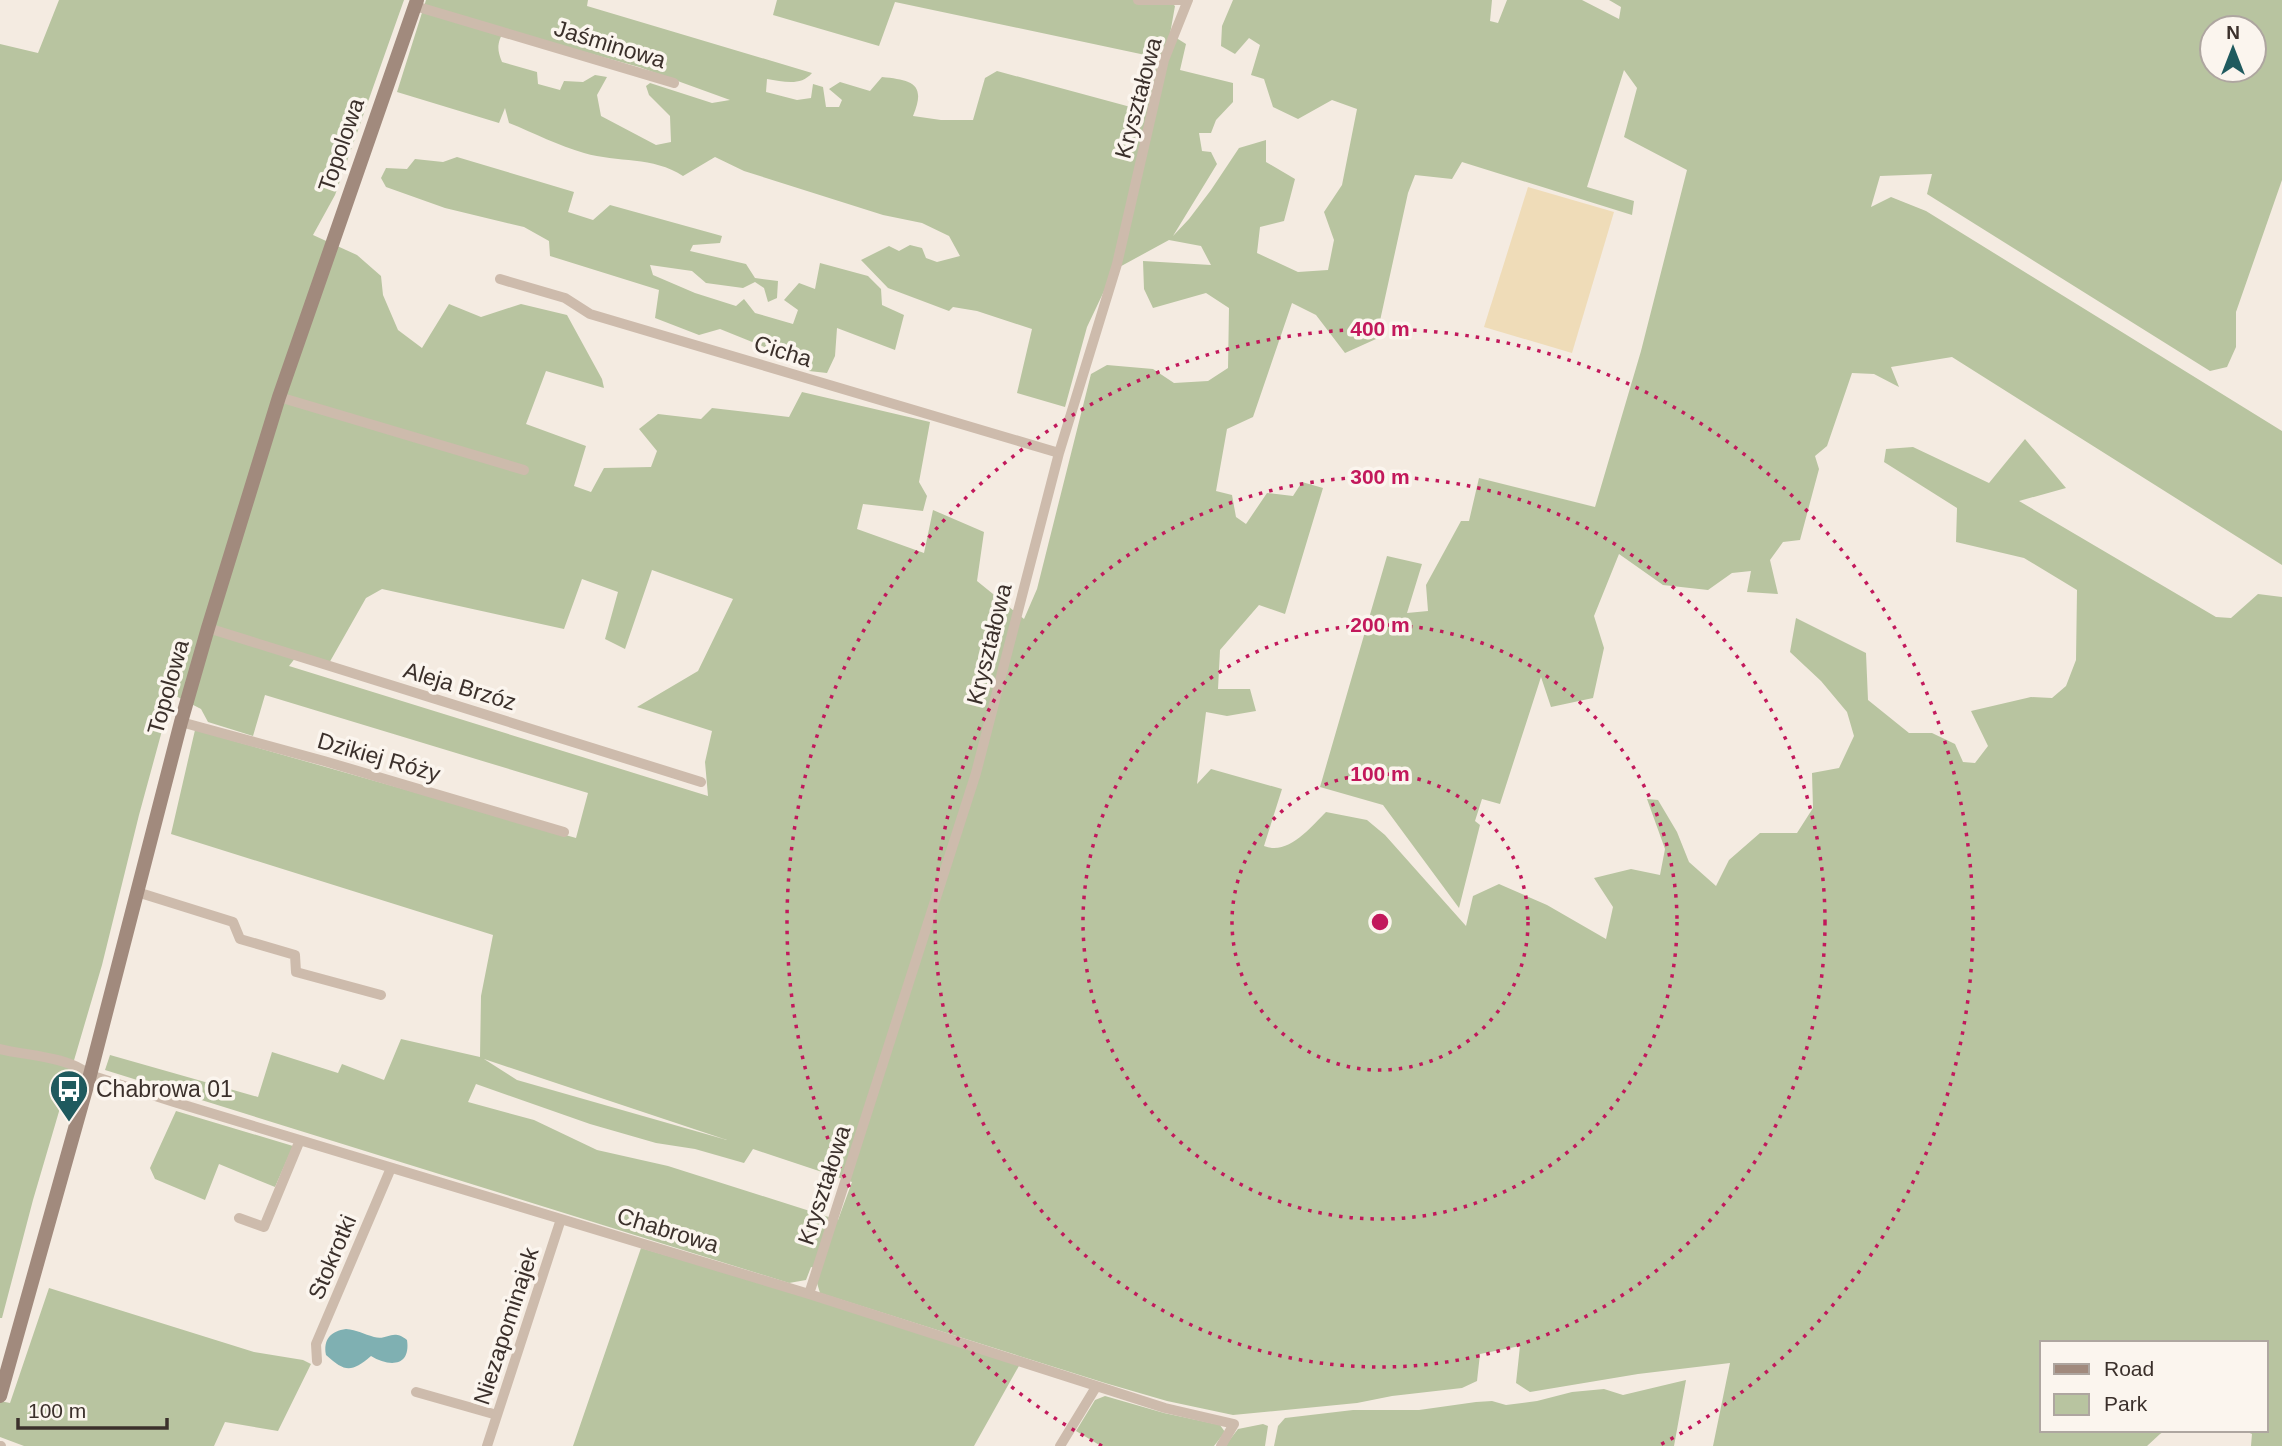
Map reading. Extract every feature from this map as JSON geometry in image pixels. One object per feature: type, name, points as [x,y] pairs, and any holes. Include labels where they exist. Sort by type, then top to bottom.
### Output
[{"type":"street","points":[[1138,0],[1187,0]]},
{"type":"street","name":"Kryształowa","points":[[810,1294],[976,773],[1059,453],[1117,264],[1164,60],[1187,0]]},
{"type":"street","name":"Jaśminowa","points":[[416,3],[674,83]]},
{"type":"street","name":"Topolowa","points":[[0,1396],[90,1075],[181,722],[208,628],[279,397],[416,3]]},
{"type":"street","name":"Cicha","points":[[500,279],[565,298],[590,314],[1059,453]]},
{"type":"street","points":[[279,397],[524,470]]},
{"type":"street","name":"Aleja Brzóz","points":[[208,628],[701,782]]},
{"type":"street","name":"Dzikiej Róży","points":[[181,722],[564,832]]},
{"type":"street","points":[[137,892],[233,922],[240,939],[295,955],[296,972],[380,995]]},
{"type":"street","name":"Chabrowa","points":[[0,1049],[52,1059],[82,1069],[90,1075],[810,1294],[1096,1387],[1165,1408],[1234,1424],[1221,1446]]},
{"type":"street","points":[[239,1218],[264,1227],[300,1140]]},
{"type":"street","name":"Stokrotki","points":[[317,1362],[316,1344],[391,1168]]},
{"type":"street","name":"Niezapominajek","points":[[487,1446],[561,1219]]},
{"type":"street","points":[[1060,1446],[1096,1387]]},
{"type":"street","points":[[416,1392],[497,1415]]},
{"type":"green space","points":[[59,0],[404,0],[335,195],[313,235],[357,255],[381,276],[383,295],[398,330],[422,348],[449,304],[481,317],[521,304],[567,315],[602,379],[604,388],[546,371],[526,424],[586,446],[574,486],[591,492],[604,468],[651,467],[657,451],[639,429],[658,414],[701,419],[712,408],[789,417],[802,392],[930,422],[919,482],[927,496],[923,511],[863,504],[857,529],[924,553],[933,510],[984,532],[977,581],[1024,619],[1037,589],[1091,374],[1107,365],[1153,369],[1174,383],[1208,381],[1228,368],[1229,308],[1206,293],[1153,308],[1144,289],[1143,261],[1211,265],[1201,246],[1169,240],[1114,270],[1087,327],[1065,407],[1017,393],[1032,329],[977,311],[953,307],[949,311],[888,288],[861,260],[889,246],[899,251],[910,245],[922,248],[926,258],[937,262],[960,256],[949,236],[922,223],[883,215],[744,171],[715,157],[683,176],[660,165],[597,156],[565,147],[509,123],[505,108],[499,123],[397,92],[426,0],[588,0],[587,6],[812,73],[797,82],[767,79],[766,92],[797,100],[811,98],[813,84],[823,87],[826,107],[839,107],[842,100],[829,89],[840,82],[870,91],[882,77],[892,78],[908,82],[917,90],[917,105],[913,116],[941,120],[973,120],[985,78],[997,71],[1138,109],[1153,86],[1150,56],[895,2],[879,46],[773,15],[777,0],[1168,0],[1175,6],[1170,34],[1186,44],[1180,70],[1233,83],[1233,102],[1216,120],[1211,133],[1199,133],[1202,151],[1211,152],[1217,164],[1173,236],[1211,190],[1239,148],[1266,140],[1266,162],[1295,179],[1284,221],[1260,227],[1257,253],[1298,272],[1328,270],[1334,240],[1324,212],[1342,185],[1357,109],[1332,100],[1298,119],[1273,107],[1264,79],[1251,75],[1260,45],[1249,38],[1235,54],[1221,46],[1222,26],[1233,0],[1492,0],[1490,21],[1498,23],[1507,0],[1582,0],[1619,19],[1621,7],[1609,0],[2282,0],[2282,180],[2236,312],[2236,347],[2227,367],[2210,371],[1927,194],[1932,174],[1880,176],[1871,207],[1891,197],[1926,211],[2282,431],[2282,565],[1952,357],[1891,367],[1899,387],[1874,374],[1852,373],[1827,446],[1815,456],[1819,469],[1800,540],[1783,542],[1770,560],[1778,594],[1747,592],[1751,571],[1732,573],[1708,590],[1663,585],[1619,554],[1594,616],[1604,648],[1593,698],[1551,707],[1541,677],[1500,804],[1482,799],[1475,821],[1480,825],[1459,908],[1383,805],[1320,787],[1387,556],[1422,564],[1407,613],[1428,611],[1426,585],[1461,521],[1469,521],[1479,478],[1595,507],[1641,351],[1687,170],[1624,137],[1637,88],[1624,70],[1587,187],[1634,201],[1632,215],[1462,162],[1452,179],[1415,175],[1408,193],[1376,339],[1345,353],[1316,315],[1292,303],[1253,417],[1227,429],[1216,491],[1232,495],[1236,517],[1246,524],[1267,493],[1293,496],[1302,482],[1323,488],[1285,614],[1259,605],[1220,650],[1218,689],[1250,689],[1256,711],[1227,716],[1206,712],[1197,784],[1211,769],[1282,789],[1264,846],[1273,848],[1290,844],[1326,812],[1367,820],[1385,835],[1466,926],[1473,896],[1499,884],[1547,905],[1606,939],[1613,907],[1594,878],[1631,869],[1660,875],[1665,849],[1647,799],[1658,800],[1677,832],[1689,862],[1716,886],[1729,860],[1760,833],[1797,833],[1813,808],[1812,773],[1839,768],[1854,736],[1847,712],[1821,681],[1790,652],[1796,618],[1866,653],[1868,700],[1909,733],[1932,733],[1955,744],[1963,762],[1975,763],[1988,746],[1971,711],[2031,697],[2052,698],[2066,686],[2076,660],[2077,590],[2024,558],[1956,542],[1957,508],[1884,462],[1886,449],[1913,447],[1989,483],[2025,439],[2066,488],[2019,501],[2216,617],[2231,618],[2258,594],[2282,597],[2282,1446],[2251,1446],[2252,1434],[2248,1432],[2268,1432],[2268,1341],[2040,1341],[2040,1432],[2163,1432],[2147,1446],[1713,1446],[1730,1363],[1638,1374],[1530,1392],[1516,1383],[1520,1346],[1480,1354],[1477,1381],[1462,1388],[1357,1403],[1233,1415],[1167,1401],[1105,1383],[820,1293],[817,1283],[821,1270],[811,1267],[806,1280],[789,1283],[105,1070],[110,1055],[258,1097],[272,1052],[338,1073],[342,1064],[384,1080],[401,1039],[480,1057],[481,996],[493,935],[171,834],[195,730],[576,838],[588,793],[265,695],[253,736],[208,722],[201,709],[172,694],[102,965],[0,1318],[0,44],[38,53]],"holes":[[[504,30],[639,67],[730,100],[712,103],[650,83],[646,86],[649,95],[670,116],[671,142],[656,145],[601,116],[597,95],[607,77],[595,75],[583,82],[564,81],[560,90],[538,84],[537,72],[502,62],[499,42]],[[652,570],[733,599],[698,671],[637,707],[712,731],[705,762],[708,796],[289,666],[296,657],[328,665],[366,598],[382,589],[564,629],[582,579],[618,592],[605,639],[625,649]],[[484,1059],[727,1140],[517,1080]],[[476,1084],[590,1124],[656,1143],[695,1149],[744,1163],[753,1149],[852,1182],[838,1220],[668,1166],[597,1150],[534,1120],[468,1102]]]},
{"type":"green space","points":[[457,157],[574,192],[568,212],[593,220],[610,205],[722,236],[720,243],[693,245],[690,251],[746,264],[755,278],[778,281],[777,298],[768,302],[764,288],[755,282],[743,288],[706,283],[692,271],[650,265],[653,275],[695,293],[736,306],[744,299],[755,313],[793,324],[798,310],[784,300],[799,283],[815,289],[820,263],[868,276],[881,289],[882,305],[904,315],[895,350],[837,328],[835,356],[827,373],[809,371],[802,362],[720,329],[699,335],[655,318],[659,290],[550,256],[549,241],[524,227],[445,208],[386,187],[381,178],[386,168],[407,169],[415,159],[443,162]]},
{"type":"green space","points":[[176,1111],[293,1146],[275,1187],[219,1164],[205,1200],[155,1179],[150,1168]]},
{"type":"green space","points":[[641,1248],[1020,1364],[974,1446],[573,1446]]},
{"type":"green space","points":[[49,1288],[254,1352],[303,1360],[311,1364],[278,1431],[225,1422],[214,1446],[24,1446],[0,1437],[0,1401],[10,1403]]},
{"type":"green space","points":[[1686,1380],[1674,1446],[1274,1446],[1278,1426],[1285,1418],[1353,1410],[1419,1410],[1492,1401],[1506,1405],[1572,1392],[1604,1389],[1623,1395]]},
{"type":"green space","points":[[1105,1396],[1220,1425],[1225,1432],[1214,1446],[1101,1446],[1076,1431],[1095,1400]]},
{"type":"green space","points":[[1263,1424],[1268,1426],[1265,1446],[1225,1446],[1238,1429]]},
{"type":"sand","points":[[1528,187],[1614,212],[1572,353],[1484,327]]},
{"type":"water","points":[[346,1329],[379,1338],[394,1335],[402,1337],[407,1340],[406,1355],[402,1360],[391,1363],[371,1356],[353,1368],[338,1365],[326,1355],[326,1344],[329,1337]]},
{"type":"place","name":"Chabrowa 01","points":[[69,1123]]}]
